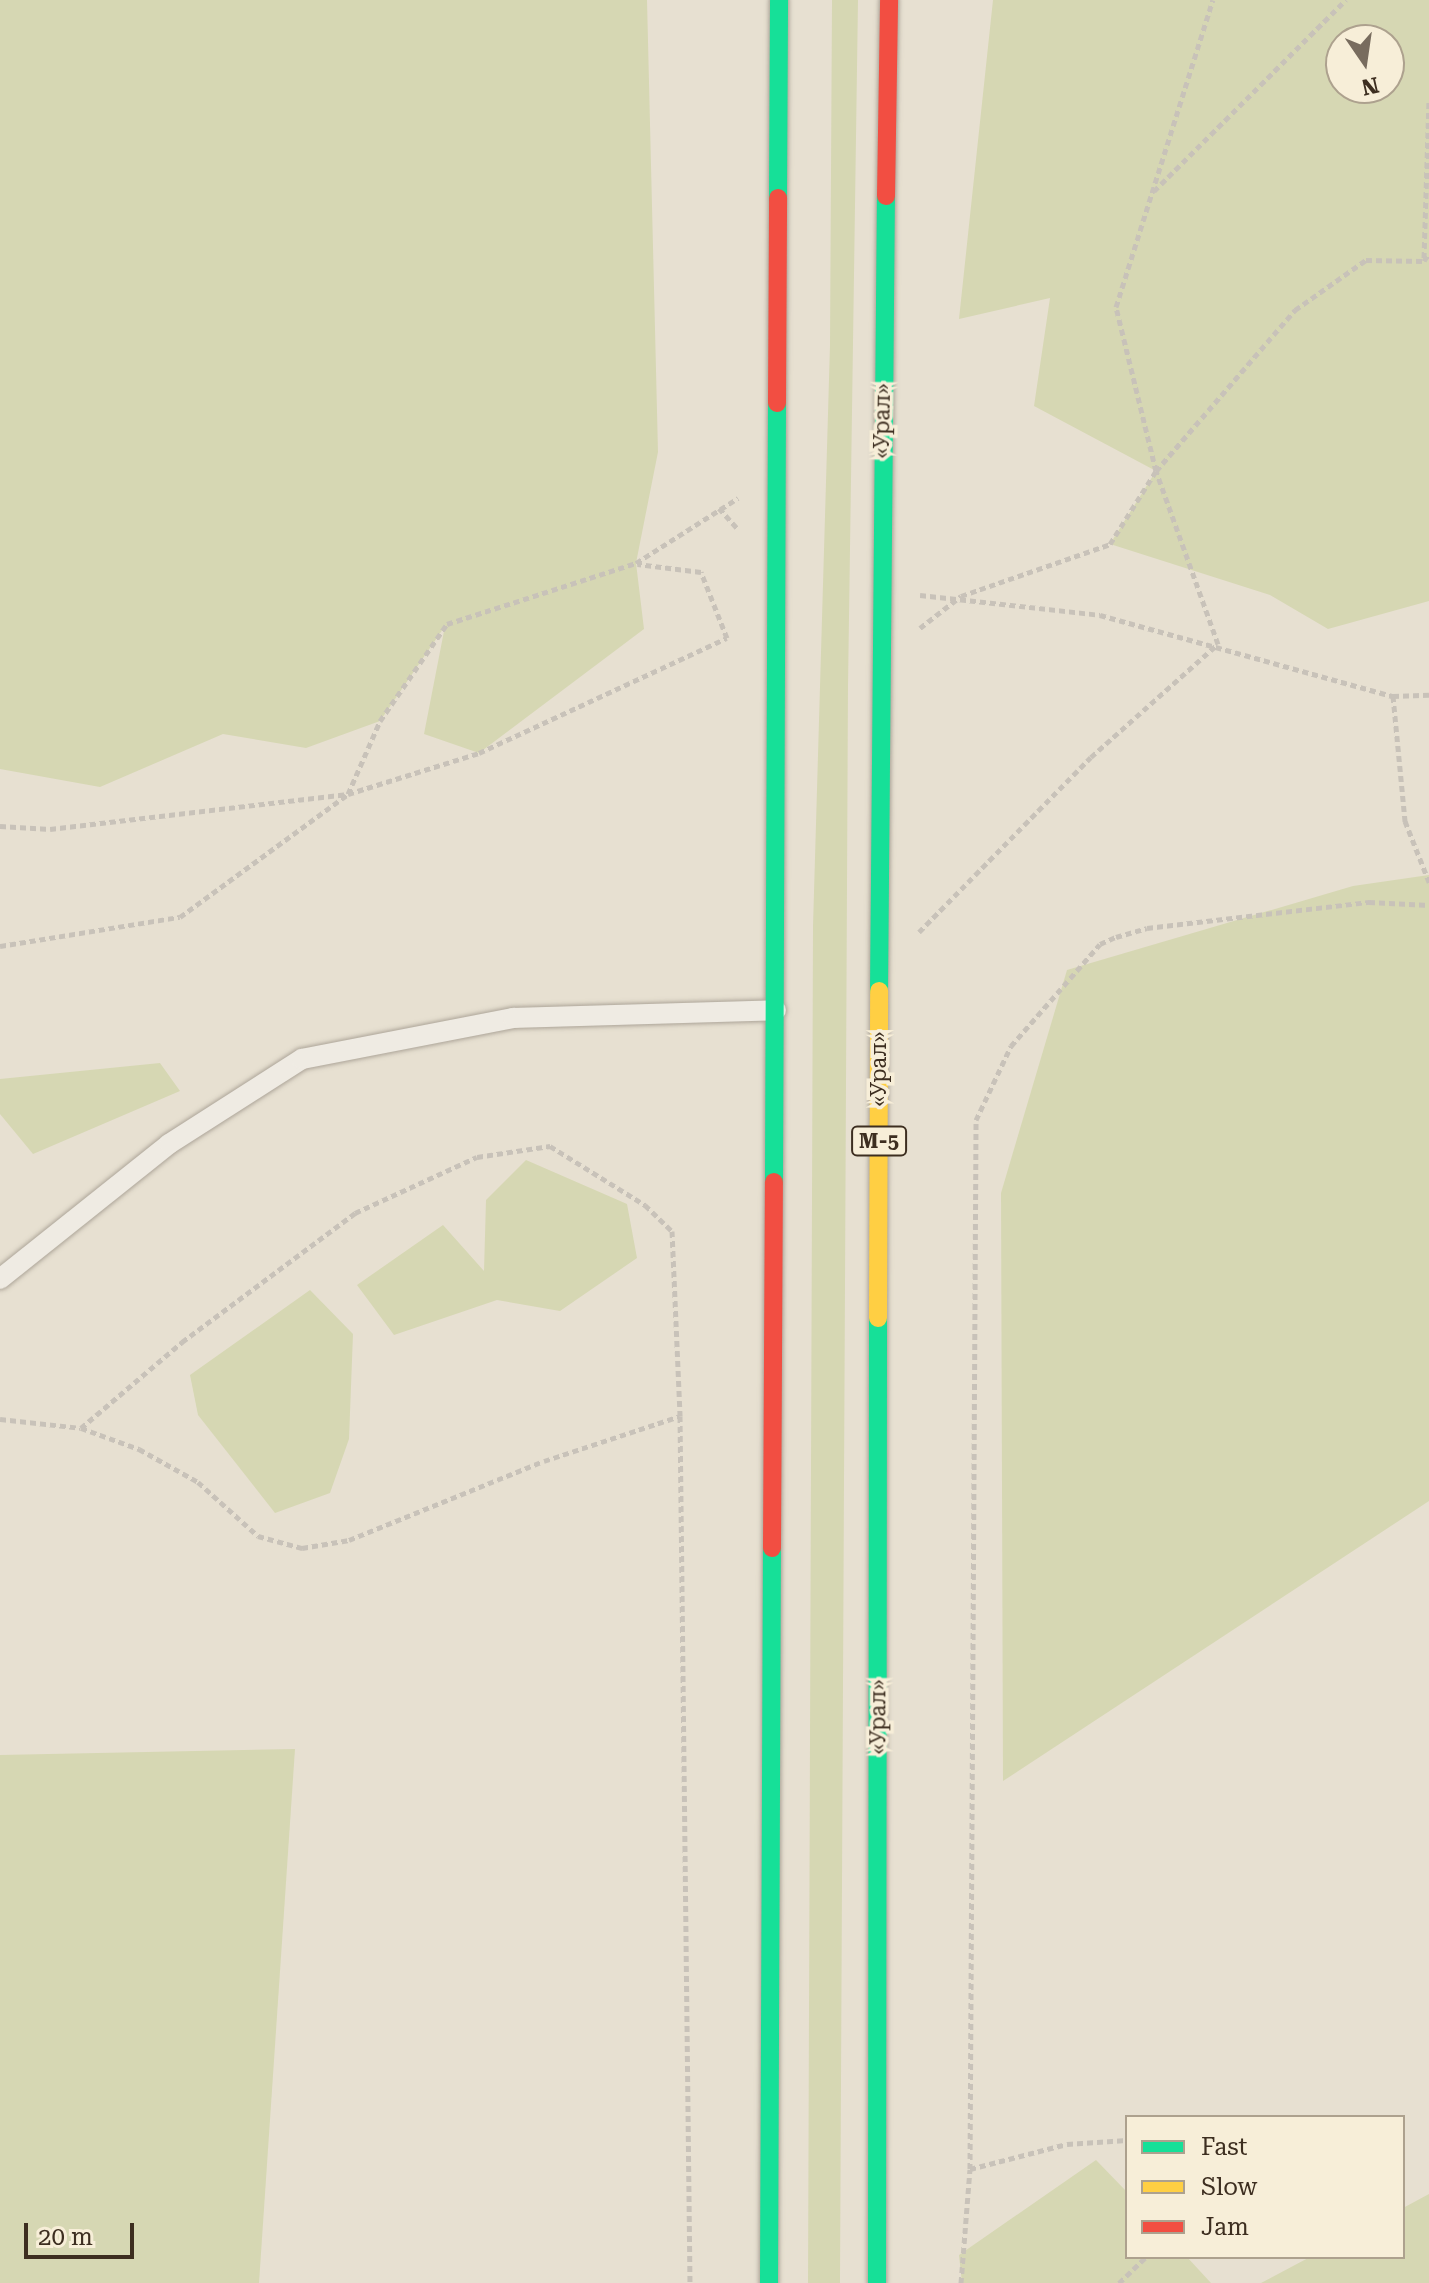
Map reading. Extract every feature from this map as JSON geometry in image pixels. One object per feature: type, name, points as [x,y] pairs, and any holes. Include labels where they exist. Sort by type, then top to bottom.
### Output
[{"type":"main road","points":[[769,2283],[776,1010],[774,478],[779,0]]},
{"type":"main road","name":"«Урал»","points":[[877,2283],[879,594],[889,0]]},
{"type":"lane","points":[[0,1279],[169,1144],[302,1059],[513,1018],[776,1010]]},
{"type":"path","points":[[1213,0],[1116,307],[1156,471],[1218,644]]},
{"type":"path","points":[[1153,193],[1346,0]]},
{"type":"path","points":[[1424,261],[1429,99]]},
{"type":"path","points":[[1424,261],[1429,253]]},
{"type":"path","points":[[879,660],[961,596],[1110,544],[1156,471],[1295,310],[1366,260],[1424,261]]},
{"type":"path","points":[[0,946],[180,917],[348,794],[380,721],[447,624],[636,563],[774,478]]},
{"type":"path","points":[[0,826],[50,829],[348,794],[479,753],[727,638],[701,572],[636,563]]},
{"type":"path","points":[[879,594],[961,596],[1100,615],[1218,644],[1393,696],[1429,695]]},
{"type":"path","points":[[879,967],[956,900],[1091,757],[1218,644]]},
{"type":"path","points":[[1393,696],[1405,821],[1429,882]]},
{"type":"path","points":[[961,2283],[970,2169],[976,1120],[1011,1046],[1100,944],[1147,928],[1369,902],[1429,905]]},
{"type":"path","points":[[81,1428],[182,1342],[355,1213],[477,1157],[550,1146],[645,1205],[672,1231],[680,1416],[690,2283]]},
{"type":"path","points":[[0,1419],[81,1428],[139,1449],[198,1482],[258,1536],[302,1548],[349,1540],[544,1461],[680,1416]]},
{"type":"path","points":[[970,2169],[1067,2144],[1125,2140]]},
{"type":"path","points":[[1119,2283],[1144,2259]]},
{"type":"green space","points":[[0,0],[647,0],[658,452],[636,563],[644,629],[479,753],[424,734],[445,626],[380,721],[306,748],[223,734],[100,787],[0,769]]},
{"type":"green space","points":[[832,0],[858,0],[848,686],[840,2283],[808,2283],[813,926],[830,345]]},
{"type":"green space","points":[[993,0],[1429,0],[1429,601],[1328,629],[1270,595],[1110,544],[1156,471],[1034,406],[1050,298],[959,319]]},
{"type":"green space","points":[[1429,875],[1429,1501],[1003,1781],[1001,1193],[1067,970],[1353,886]]},
{"type":"green space","points":[[160,1063],[180,1091],[33,1154],[0,1114],[0,1079]]},
{"type":"green space","points":[[526,1160],[627,1204],[637,1258],[560,1311],[497,1300],[394,1335],[357,1285],[443,1225],[484,1271],[486,1200]]},
{"type":"green space","points":[[310,1290],[353,1334],[349,1439],[330,1493],[275,1513],[198,1415],[190,1375]]},
{"type":"green space","points":[[295,1749],[259,2283],[0,2283],[0,1755]]},
{"type":"green space","points":[[1096,2160],[1125,2190],[1125,2259],[1189,2259],[1211,2283],[962,2283],[959,2255]]},
{"type":"green space","points":[[1429,2194],[1429,2283],[1261,2283],[1306,2259],[1405,2259],[1405,2207]]},
{"type":"traffic: fast","points":[[778,198],[779,0]]},
{"type":"traffic: fast","points":[[879,991],[886,196]]},
{"type":"traffic: fast","points":[[774,1182],[777,403]]},
{"type":"traffic: fast","points":[[877,2283],[878,1318]]},
{"type":"traffic: fast","points":[[769,2283],[772,1548]]},
{"type":"traffic: slow","points":[[878,1318],[879,991]]},
{"type":"traffic: jam","points":[[886,196],[889,0]]},
{"type":"traffic: jam","points":[[777,403],[778,198]]},
{"type":"traffic: jam","points":[[772,1548],[774,1182]]}]
